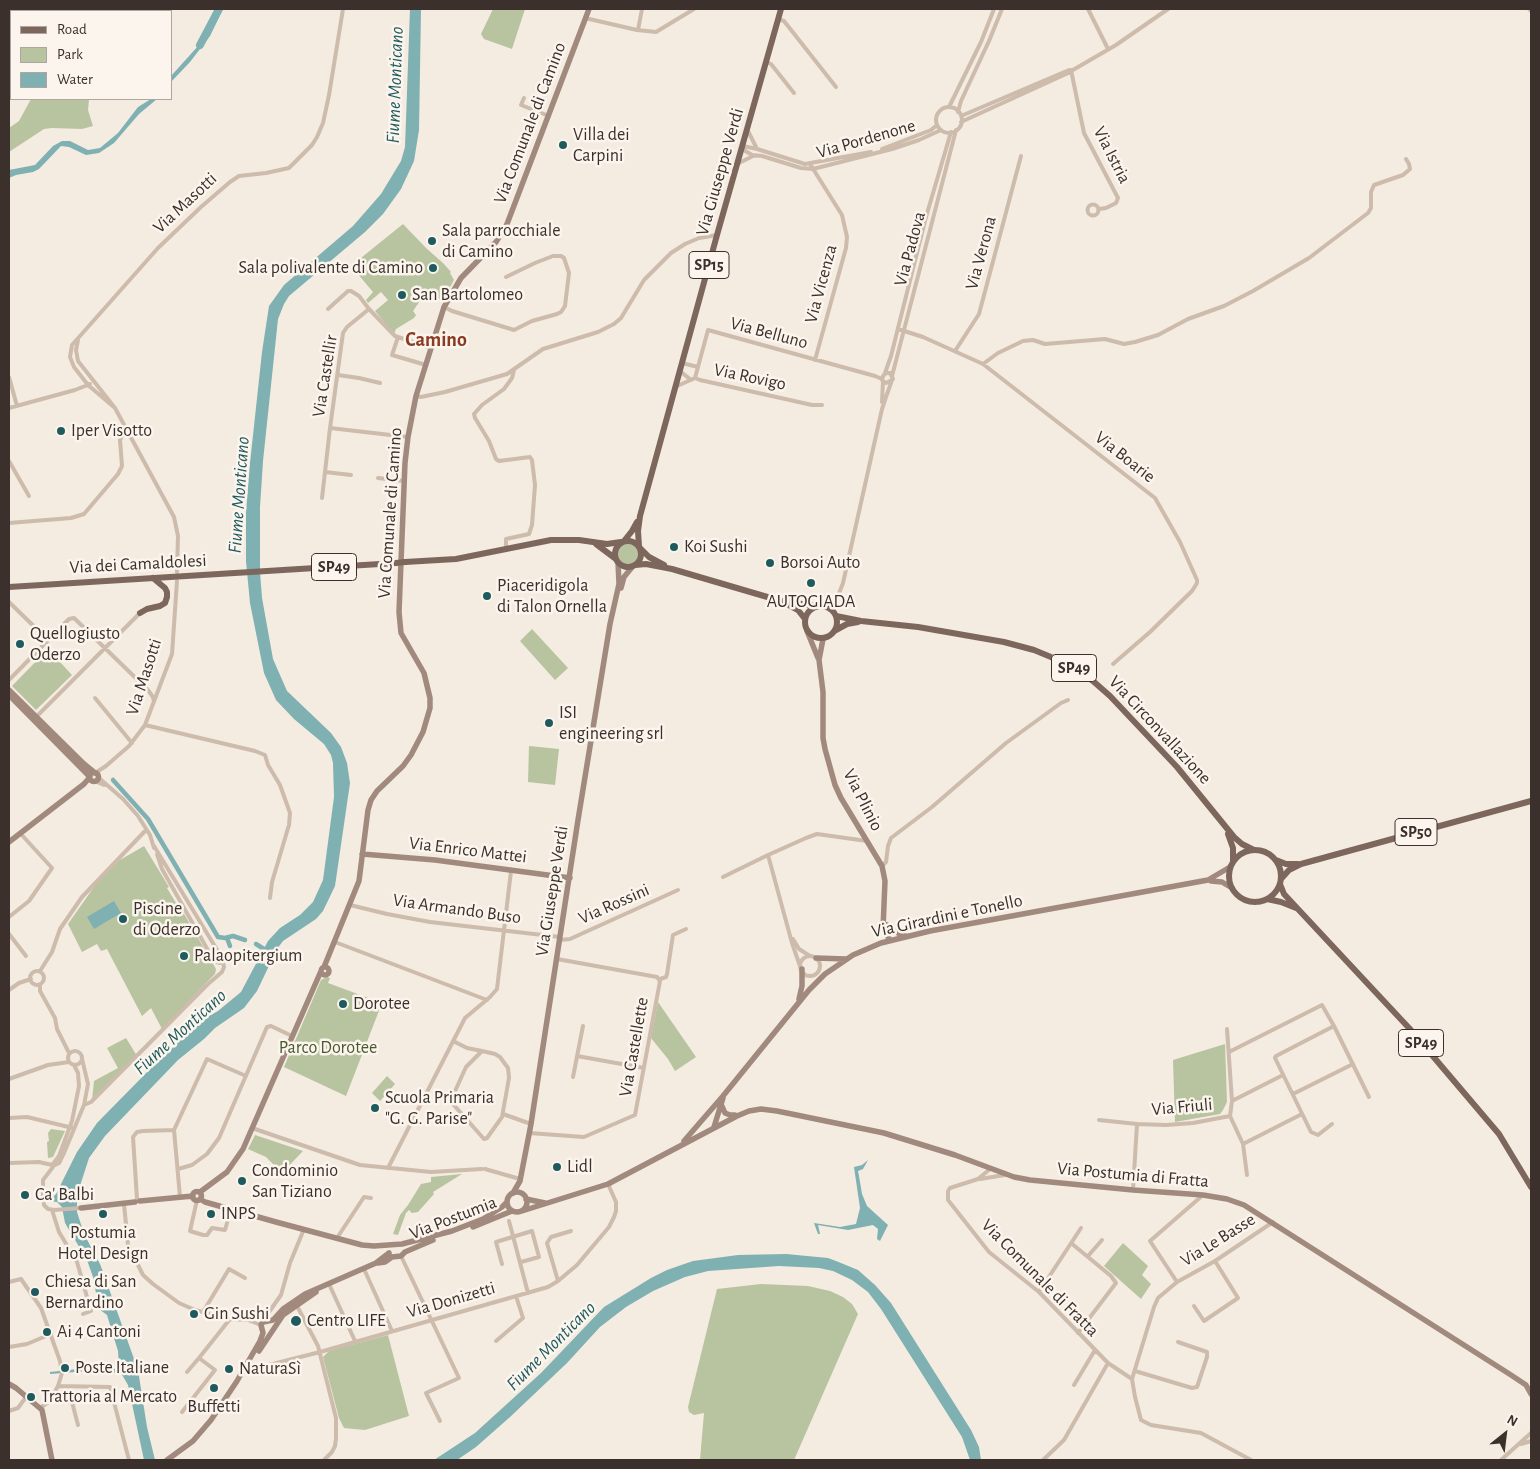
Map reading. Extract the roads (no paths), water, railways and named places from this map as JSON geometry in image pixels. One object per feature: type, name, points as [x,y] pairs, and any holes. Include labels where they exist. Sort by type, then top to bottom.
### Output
[{"type":"main road","name":"Via Comunale di Camino","points":[[198,1197],[234,1164],[243,1149],[292,1036],[325,968],[359,881],[368,810],[371,800],[377,791],[403,766],[423,732],[430,708],[430,698],[424,673],[404,640],[399,624],[404,480],[408,437],[416,396],[444,307],[461,278],[502,234],[511,216],[589,9]]},
{"type":"main road","name":"Via Giuseppe Verdi","points":[[639,547],[638,531],[640,516],[781,9]]},
{"type":"main road","name":"Via Giuseppe Verdi","points":[[622,542],[632,531],[640,516]]},
{"type":"main road","name":"Via dei Camaldolesi","points":[[9,587],[456,559],[506,548],[564,539],[595,543],[622,542]]},
{"type":"main road","name":"SP49","points":[[622,542],[632,541],[653,560],[672,569]]},
{"type":"main road","points":[[617,560],[615,551],[622,542]]},
{"type":"main road","name":"Via dei Camaldolesi","points":[[595,543],[617,560]]},
{"type":"main road","points":[[634,566],[641,555],[639,547]]},
{"type":"main road","name":"Via Giuseppe Verdi","points":[[513,1194],[520,1180],[531,1124],[619,580],[617,560]]},
{"type":"main road","name":"SP49","points":[[617,560],[625,566],[646,564],[672,569],[781,601],[824,606],[835,614]]},
{"type":"main road","name":"Via Giuseppe Verdi","points":[[614,607],[624,577],[634,566]]},
{"type":"main road","points":[[140,613],[160,606],[167,597],[165,588],[152,578]]},
{"type":"main road","name":"SP49","points":[[781,601],[798,610],[805,618]]},
{"type":"main road","points":[[816,606],[811,609],[805,618],[805,624],[807,631],[814,637],[823,638]]},
{"type":"main road","points":[[835,614],[838,620],[836,630]]},
{"type":"main road","name":"Via Circonvallazione","points":[[835,614],[861,622],[918,627],[1004,642],[1034,650],[1063,662],[1093,681],[1110,696],[1177,767],[1238,841],[1254,850]]},
{"type":"main road","name":"Via Circonvallazione","points":[[836,630],[848,624],[861,622]]},
{"type":"main road","name":"SP49","points":[[823,638],[836,630]]},
{"type":"main road","name":"Via Plinio","points":[[807,631],[819,660],[823,692],[823,738],[828,761],[841,798],[882,866],[885,880],[885,925],[890,934],[890,940]]},
{"type":"main road","name":"Via Plinio","points":[[819,660],[823,638]]},
{"type":"main road","points":[[9,690],[35,718]]},
{"type":"main road","points":[[9,695],[84,764],[95,778]]},
{"type":"main road","name":"Via Masotti","points":[[9,842],[84,784],[95,778]]},
{"type":"main road","name":"SP50","points":[[1280,882],[1289,870],[1301,864],[1531,801]]},
{"type":"main road","name":"Via Circonvallazione","points":[[1224,826],[1232,844],[1232,864]]},
{"type":"main road","name":"SP49","points":[[1254,850],[1270,854],[1276,860],[1279,866],[1280,882],[1284,894],[1408,1028],[1499,1134],[1531,1187]]},
{"type":"main road","points":[[1232,864],[1242,853],[1254,850]]},
{"type":"main road","name":"Via Enrico Mattei","points":[[362,854],[435,860],[570,878]]},
{"type":"main road","name":"SP50","points":[[1276,860],[1286,864],[1301,864]]},
{"type":"main road","name":"SP49","points":[[1232,864],[1229,874],[1232,888],[1243,899],[1259,902],[1267,899],[1297,908]]},
{"type":"main road","name":"Via Girardini e Tonello","points":[[1208,880],[1232,864]]},
{"type":"main road","name":"Via Girardini e Tonello","points":[[678,1147],[691,1135],[798,1004],[825,974],[846,959],[874,945],[908,936],[1208,880],[1222,882],[1232,888]]},
{"type":"main road","points":[[1267,899],[1277,890],[1280,882]]},
{"type":"main road","points":[[874,945],[881,937],[885,925],[895,932],[908,936]]},
{"type":"main road","points":[[813,957],[846,959]]},
{"type":"main road","points":[[798,1004],[802,990],[801,969]]},
{"type":"main road","name":"Via Girardini e Tonello","points":[[714,1127],[723,1096]]},
{"type":"main road","points":[[721,1104],[725,1112],[737,1116]]},
{"type":"main road","name":"Via Postumia di Fratta","points":[[522,1211],[608,1184],[714,1127],[749,1111],[761,1110],[787,1113],[884,1133],[955,1155],[990,1169],[1030,1180],[1203,1195],[1227,1199],[1244,1205],[1511,1375],[1526,1385],[1531,1394]]},
{"type":"main road","points":[[709,1113],[708,1123],[714,1127]]},
{"type":"main road","name":"Via Giuseppe Verdi","points":[[520,1180],[524,1197]]},
{"type":"main road","name":"Via Postumia","points":[[261,1325],[263,1322],[270,1321],[298,1298],[376,1263],[390,1254],[394,1246],[425,1239],[483,1219],[502,1207],[513,1194],[524,1197],[526,1206],[522,1211],[512,1211],[491,1221],[427,1242],[403,1254],[390,1254]]},
{"type":"main road","points":[[81,1208],[137,1201],[198,1197],[230,1209],[362,1245],[394,1246]]},
{"type":"main road","points":[[524,1197],[547,1203]]},
{"type":"main road","name":"Via Postumia","points":[[507,1202],[508,1207],[512,1211]]},
{"type":"main road","name":"Via Postumia","points":[[402,1244],[406,1248],[403,1254]]},
{"type":"main road","points":[[382,1246],[390,1254]]},
{"type":"main road","name":"Via Postumia","points":[[167,1460],[193,1441],[205,1428],[237,1381],[266,1333],[272,1332],[283,1315],[296,1304],[329,1284]]},
{"type":"main road","points":[[270,1321],[274,1328]]},
{"type":"main road","points":[[261,1325],[266,1333]]},
{"type":"main road","name":"Via Postumia","points":[[237,1381],[249,1367],[266,1333]]},
{"type":"main road","name":"Via Postumia di Fratta","points":[[1511,1375],[1531,1384]]},
{"type":"main road","points":[[9,1384],[40,1408],[47,1428],[52,1460]]},
{"type":"street","name":"Via Masotti","points":[[115,408],[88,385],[74,367],[70,357],[72,345],[158,248],[201,206],[240,176],[289,168],[312,145],[323,123],[343,9]]},
{"type":"street","points":[[638,30],[642,9]]},
{"type":"street","points":[[585,18],[638,30],[656,32],[694,9]]},
{"type":"street","points":[[949,107],[981,42],[994,9]]},
{"type":"street","points":[[958,112],[961,101],[1002,9]]},
{"type":"street","points":[[1088,9],[1108,49]]},
{"type":"street","points":[[961,122],[961,116],[958,112],[949,107],[942,109],[937,114],[937,125],[941,130],[953,131],[961,122],[1066,74],[1168,9]]},
{"type":"street","points":[[778,20],[784,21],[836,87]]},
{"type":"street","points":[[766,62],[771,64],[794,93]]},
{"type":"street","points":[[961,116],[1072,70]]},
{"type":"street","name":"Via Istria","points":[[1072,70],[1084,133],[1118,198],[1116,203],[1099,209]]},
{"type":"street","points":[[524,98],[521,106],[549,116]]},
{"type":"street","name":"Via Pordenone","points":[[742,148],[757,149],[800,163],[810,164],[885,148],[931,130],[937,125]]},
{"type":"street","points":[[747,130],[757,149]]},
{"type":"street","name":"Via Pordenone","points":[[742,148],[755,156],[801,168],[813,169],[892,149],[941,130]]},
{"type":"street","name":"Via Padova","points":[[882,409],[892,378],[926,217],[953,131]]},
{"type":"street","points":[[738,163],[746,158],[755,156]]},
{"type":"street","name":"Via Verona","points":[[955,351],[979,314],[1021,156]]},
{"type":"street","points":[[983,364],[998,353],[1023,341],[1032,340],[1045,344],[1105,339],[1124,344],[1135,342],[1158,335],[1188,319],[1224,306],[1310,258],[1368,213],[1371,208],[1371,192],[1374,185],[1403,175],[1410,169],[1410,164],[1406,159]]},
{"type":"street","name":"Via Vicenza","points":[[810,164],[842,216],[847,237],[846,248],[815,360]]},
{"type":"street","points":[[416,396],[445,392],[503,375],[514,370],[528,358],[543,349],[598,332],[614,324],[621,318],[644,280],[670,253],[699,238],[717,235]]},
{"type":"street","points":[[444,307],[514,330],[532,321],[561,312],[565,306],[569,273],[564,258],[561,256],[553,256],[506,277]]},
{"type":"street","name":"Via Castellir","points":[[328,308],[348,291],[352,291],[359,296],[393,335],[431,348]]},
{"type":"street","name":"Via Castellir","points":[[322,498],[344,330],[369,309]]},
{"type":"street","name":"Via Belluno","points":[[698,367],[708,330],[883,377]]},
{"type":"street","name":"Via Padova","points":[[882,409],[883,377],[901,330]]},
{"type":"street","name":"Via Boarie","points":[[901,330],[983,364],[1155,498],[1180,542],[1197,580],[1195,586],[1144,638],[1112,664]]},
{"type":"street","name":"Via Masotti","points":[[84,332],[76,345],[78,361],[115,408],[174,517],[178,536],[177,572]]},
{"type":"street","points":[[398,337],[392,354],[426,365]]},
{"type":"street","points":[[680,371],[693,379],[698,367],[682,363]]},
{"type":"street","points":[[506,548],[506,539],[529,534],[532,525],[535,485],[532,460],[530,457],[496,460],[489,441],[474,414],[482,405],[504,389],[512,378],[514,370]]},
{"type":"street","points":[[890,373],[892,378],[888,384],[883,377],[890,373]]},
{"type":"street","points":[[338,375],[380,383]]},
{"type":"street","points":[[9,377],[17,406]]},
{"type":"street","name":"Via Rovigo","points":[[675,387],[693,379],[799,402],[822,405]]},
{"type":"street","points":[[9,408],[92,383],[103,393]]},
{"type":"street","points":[[835,614],[835,604],[839,594],[882,409]]},
{"type":"street","name":"Via Castellir","points":[[330,428],[408,437]]},
{"type":"street","points":[[9,523],[70,518],[84,514],[118,474],[122,466],[120,440],[127,430]]},
{"type":"street","points":[[9,461],[29,496]]},
{"type":"street","points":[[325,472],[351,475]]},
{"type":"street","points":[[378,478],[404,480]]},
{"type":"street","name":"Via Masotti","points":[[95,778],[132,743],[145,725],[173,650],[177,581]]},
{"type":"street","points":[[824,606],[839,594]]},
{"type":"street","points":[[9,602],[48,640]]},
{"type":"street","points":[[35,718],[140,613]]},
{"type":"street","points":[[9,680],[69,619],[74,618],[148,690],[154,702]]},
{"type":"street","points":[[148,690],[153,692],[159,690]]},
{"type":"street","points":[[95,698],[132,743]]},
{"type":"street","points":[[882,866],[886,862],[891,838],[932,807],[1006,743],[1061,703],[1068,700]]},
{"type":"street","points":[[145,725],[236,746],[265,755],[268,765],[280,785],[290,813],[289,825],[272,882],[270,898]]},
{"type":"street","points":[[95,778],[123,799],[138,816],[150,835],[163,871],[183,910],[214,961],[222,962]]},
{"type":"street","points":[[40,984],[35,984],[31,979],[32,973],[40,971],[52,952],[60,929],[82,897],[146,830]]},
{"type":"street","points":[[9,917],[29,901],[52,868],[20,834]]},
{"type":"street","points":[[724,877],[817,834],[867,841]]},
{"type":"street","points":[[84,1105],[91,1102],[222,972],[224,967],[222,958],[154,846]]},
{"type":"street","points":[[768,856],[801,969],[808,975],[816,973],[820,966],[813,957],[800,948],[792,937]]},
{"type":"street","points":[[163,871],[169,870]]},
{"type":"street","points":[[388,1168],[465,1018],[494,993],[498,985],[511,871]]},
{"type":"street","name":"Via Rossini","points":[[560,938],[566,940],[574,938],[678,890]]},
{"type":"street","name":"Via Armando Buso","points":[[350,905],[422,920],[560,938]]},
{"type":"street","points":[[183,910],[191,906]]},
{"type":"street","points":[[660,979],[666,977],[667,974],[673,935],[686,929]]},
{"type":"street","points":[[9,934],[26,956]]},
{"type":"street","points":[[335,942],[487,1000]]},
{"type":"street","points":[[801,969],[802,961],[805,957],[813,957]]},
{"type":"street","name":"Via Castellette","points":[[529,1133],[584,1137],[634,1114],[660,979],[658,977],[557,959]]},
{"type":"street","points":[[40,971],[44,978],[40,984],[40,991],[55,1018],[70,1054],[69,1062]]},
{"type":"street","points":[[9,990],[21,982],[31,979]]},
{"type":"street","points":[[1229,1052],[1322,1006],[1369,1097]]},
{"type":"street","points":[[178,1169],[192,1165],[207,1154],[213,1146],[267,1027],[271,1026],[292,1036]]},
{"type":"street","points":[[573,1077],[583,1026]]},
{"type":"street","points":[[1332,1124],[1318,1135],[1314,1135],[1311,1132],[1275,1058],[1334,1026]]},
{"type":"street","points":[[1228,1029],[1232,1101],[1230,1116],[1243,1144],[1246,1175]]},
{"type":"street","points":[[453,1041],[467,1048],[482,1051],[495,1054],[500,1057],[508,1068],[509,1078],[503,1114],[484,1140],[452,1103],[452,1095],[466,1067],[482,1051]]},
{"type":"street","points":[[70,1054],[73,1051],[81,1054],[87,1078],[84,1105],[73,1126],[60,1161],[53,1165],[46,1175],[43,1186],[43,1203],[52,1210],[81,1208]]},
{"type":"street","points":[[577,1056],[644,1068]]},
{"type":"street","points":[[74,1065],[80,1063],[82,1059]]},
{"type":"street","points":[[180,1198],[174,1130],[207,1059],[246,1076]]},
{"type":"street","points":[[9,1079],[48,1066],[69,1062],[74,1065],[78,1073],[79,1086],[73,1126]]},
{"type":"street","points":[[1292,1094],[1353,1064]]},
{"type":"street","points":[[1232,1101],[1283,1075]]},
{"type":"street","points":[[503,1114],[531,1124]]},
{"type":"street","points":[[1243,1144],[1302,1114]]},
{"type":"street","name":"Via Friuli","points":[[1099,1120],[1166,1125],[1193,1124],[1230,1116]]},
{"type":"street","points":[[9,1118],[27,1117],[73,1126]]},
{"type":"street","name":"Via Friuli","points":[[1133,1190],[1137,1124]]},
{"type":"street","points":[[252,1128],[360,1165],[431,1172],[483,1169],[520,1180]]},
{"type":"street","points":[[137,1201],[134,1135],[137,1132],[143,1131],[174,1130]]},
{"type":"street","points":[[9,1163],[39,1162],[53,1165]]},
{"type":"street","name":"Via Comunale di Fratta","points":[[990,1169],[978,1179],[950,1188],[947,1196],[948,1200],[989,1252],[1039,1292],[1108,1363]]},
{"type":"street","points":[[978,1179],[1006,1174]]},
{"type":"street","points":[[572,1231],[551,1237],[547,1243],[558,1281],[584,1257],[609,1227],[616,1211],[616,1202],[608,1184]]},
{"type":"street","name":"Via Le Basse","points":[[1178,1282],[1150,1241],[1203,1195]]},
{"type":"street","points":[[198,1197],[190,1231],[207,1235],[212,1228],[225,1230],[230,1209]]},
{"type":"street","points":[[337,1238],[364,1197],[371,1198]]},
{"type":"street","points":[[124,1204],[128,1245],[143,1275],[163,1293],[174,1300],[203,1312],[230,1319],[248,1320],[261,1325]]},
{"type":"street","points":[[52,1210],[59,1232],[76,1262],[91,1311],[83,1314]]},
{"type":"street","points":[[509,1222],[528,1292]]},
{"type":"street","name":"Via Le Basse","points":[[1251,1460],[1201,1433],[1151,1425],[1141,1420],[1134,1397],[1132,1379],[1155,1302],[1178,1282],[1215,1261],[1272,1222]]},
{"type":"street","points":[[1039,1292],[1081,1228]]},
{"type":"street","points":[[248,1320],[256,1315],[269,1312],[281,1295],[290,1263],[304,1229]]},
{"type":"street","points":[[502,1264],[496,1242],[532,1231],[539,1257],[521,1262]]},
{"type":"street","points":[[1088,1256],[1102,1240]]},
{"type":"street","points":[[1071,1243],[1116,1282],[1078,1333]]},
{"type":"street","points":[[403,1254],[459,1378],[426,1393],[440,1421]]},
{"type":"street","points":[[1194,1306],[1204,1321],[1238,1298],[1215,1261]]},
{"type":"street","points":[[203,1312],[229,1269],[245,1278]]},
{"type":"street","points":[[364,1269],[392,1331]]},
{"type":"street","points":[[9,1282],[21,1279],[41,1308],[59,1355],[62,1373],[58,1386],[50,1401],[40,1408]]},
{"type":"street","name":"Via Donizetti","points":[[249,1367],[257,1368],[432,1321],[548,1287],[558,1281]]},
{"type":"street","points":[[329,1284],[355,1341]]},
{"type":"street","name":"Via Donizetti","points":[[496,1341],[522,1318],[516,1296]]},
{"type":"street","points":[[296,1304],[320,1352],[336,1418],[335,1446],[324,1460]]},
{"type":"street","points":[[187,1372],[230,1319]]},
{"type":"street","points":[[9,1347],[27,1344],[51,1334]]},
{"type":"street","points":[[1135,1371],[1194,1388],[1197,1387],[1207,1352],[1178,1342]]},
{"type":"street","name":"Via Comunale di Fratta","points":[[1074,1385],[1095,1350]]},
{"type":"street","points":[[182,1412],[215,1370],[199,1358]]},
{"type":"street","points":[[1043,1460],[1064,1440],[1108,1363],[1132,1379]]},
{"type":"street","points":[[58,1386],[108,1387],[111,1389],[129,1460]]},
{"type":"street","points":[[9,1411],[18,1408],[26,1397]]},
{"type":"street","points":[[50,1401],[72,1402],[78,1425]]},
{"type":"street","points":[[1501,1460],[1531,1433]]},
{"type":"street","points":[[1519,1444],[1531,1441]]},
{"type":"water","points":[[219,9],[223,9],[210,36],[190,62],[172,81],[172,75],[199,45]]},
{"type":"water","points":[[410,9],[421,9],[419,130],[414,161],[401,189],[383,214],[365,232],[289,296],[284,304],[278,319],[263,461],[260,507],[260,572],[262,598],[273,659],[287,691],[331,733],[341,747],[347,763],[350,783],[335,886],[323,911],[316,919],[283,941],[277,949],[257,991],[244,1008],[215,1028],[178,1060],[105,1136],[89,1158],[77,1195],[77,1212],[84,1234],[103,1272],[102,1286],[108,1286],[138,1370],[147,1427],[155,1460],[144,1460],[128,1385],[121,1373],[88,1371],[50,1374],[50,1372],[87,1368],[118,1369],[119,1366],[118,1351],[107,1315],[99,1309],[93,1277],[87,1260],[65,1223],[62,1207],[57,1202],[48,1201],[47,1198],[52,1198],[56,1194],[77,1152],[97,1123],[155,1064],[202,1020],[218,1011],[241,992],[268,941],[280,928],[300,915],[313,902],[323,880],[334,797],[333,763],[331,755],[324,744],[294,719],[276,700],[264,673],[250,603],[246,561],[246,513],[250,463],[269,306],[284,285],[353,226],[381,194],[401,161],[405,147]]},
{"type":"water","points":[[149,100],[156,100],[139,114],[114,143],[99,153],[86,155],[69,147],[61,146],[39,169],[9,178],[9,170],[35,165],[53,146],[62,141],[70,141],[88,150],[100,148],[118,133],[138,107]]},
{"type":"water","points":[[114,901],[121,913],[94,929],[87,917]]},
{"type":"water","points":[[868,1160],[863,1169],[858,1171],[862,1194],[867,1206],[888,1225],[880,1241],[877,1239],[878,1229],[873,1225],[848,1230],[818,1225],[820,1234],[818,1234],[814,1223],[840,1227],[856,1224],[860,1208],[854,1167],[862,1165]]},
{"type":"water","points":[[786,1254],[828,1258],[858,1270],[875,1285],[891,1303],[971,1430],[979,1447],[981,1460],[970,1460],[962,1437],[881,1309],[868,1292],[852,1280],[833,1271],[819,1268],[779,1266],[708,1271],[685,1277],[653,1291],[626,1307],[600,1327],[567,1363],[476,1447],[457,1460],[434,1460],[475,1433],[541,1373],[604,1307],[651,1278],[693,1261],[738,1255]]},
{"type":"waterway","points":[[200,45],[219,9]]},
{"type":"waterway","points":[[113,780],[148,819],[218,937],[233,936],[245,940]]},
{"type":"waterway","points":[[227,938],[230,946]]},
{"type":"waterway","points":[[256,944],[267,951]]},
{"type":"place","name":"Villa dei Carpini","points":[[563,145]]},
{"type":"place","name":"Sala parrocchiale di Camino","points":[[432,241]]},
{"type":"place","name":"Sala polivalente di Camino","points":[[433,268]]},
{"type":"place","name":"San Bartolomeo","points":[[402,295]]},
{"type":"place","name":"Iper Visotto","points":[[61,431]]},
{"type":"place","name":"Koi Sushi","points":[[674,547]]},
{"type":"place","name":"Borsoi Auto","points":[[770,563]]},
{"type":"place","name":"AUTOGIADA","points":[[811,583]]},
{"type":"place","name":"Piaceridigola di Talon Ornella","points":[[487,596]]},
{"type":"place","name":"Quellogiusto Oderzo","points":[[20,644]]},
{"type":"place","name":"ISI engineering srl","points":[[549,723]]},
{"type":"place","name":"Piscine di Oderzo","points":[[123,919]]},
{"type":"place","name":"Palaopitergium","points":[[184,956]]},
{"type":"place","name":"Dorotee","points":[[343,1004]]},
{"type":"place","name":"Scuola Primaria \"G. G. Parise\"","points":[[375,1108]]},
{"type":"place","name":"Lidl","points":[[557,1167]]},
{"type":"place","name":"Condominio San Tiziano","points":[[242,1181]]},
{"type":"place","name":"Ca' Balbi","points":[[25,1195]]},
{"type":"place","name":"Postumia Hotel Design","points":[[103,1214]]},
{"type":"place","name":"INPS","points":[[211,1214]]},
{"type":"place","name":"Chiesa di San Bernardino","points":[[35,1292]]},
{"type":"place","name":"Gin Sushi","points":[[194,1314]]},
{"type":"place","name":"Centro LIFE","points":[[296,1321]]},
{"type":"place","name":"Ai 4 Cantoni","points":[[47,1332]]},
{"type":"place","name":"Poste Italiane","points":[[65,1368]]},
{"type":"place","name":"NaturaSì","points":[[229,1369]]},
{"type":"place","name":"Buffetti","points":[[214,1388]]},
{"type":"place","name":"Trattoria al Mercato","points":[[31,1397]]},
{"type":"district","name":"Camino","points":[[436,340]]},
{"type":"water label","name":"Fiume Monticano","points":[[395,85]]},
{"type":"water label","name":"Fiume Monticano","points":[[239,495]]},
{"type":"water label","name":"Fiume Monticano","points":[[180,1032]]},
{"type":"water label","name":"Fiume Monticano","points":[[551,1346]]},
{"type":"park label","name":"Parco Dorotee","points":[[328,1048]]}]
